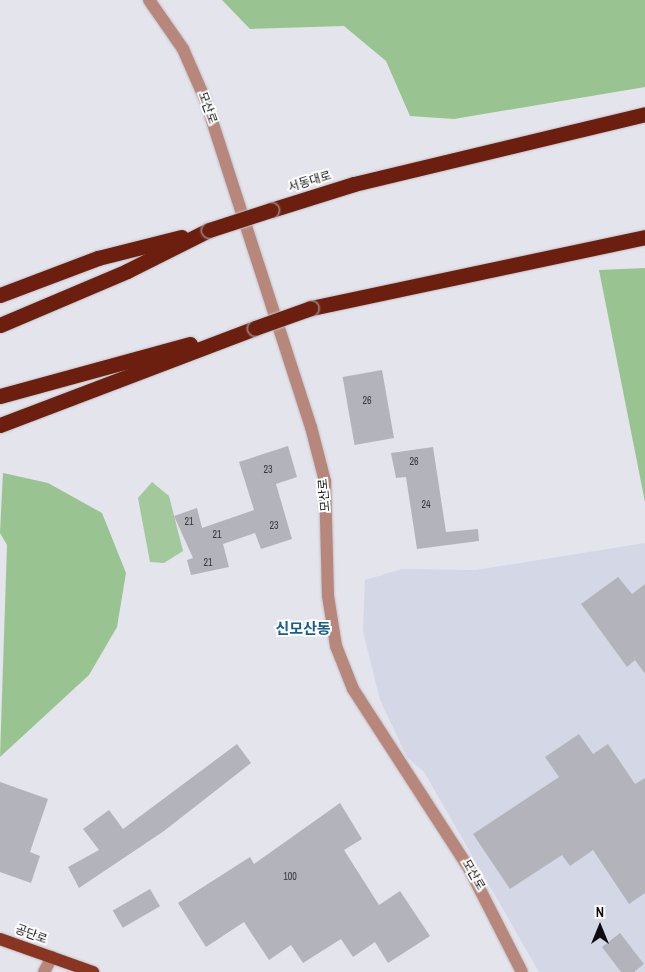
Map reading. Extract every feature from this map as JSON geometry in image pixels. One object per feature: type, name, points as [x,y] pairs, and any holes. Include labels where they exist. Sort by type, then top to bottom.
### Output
[{"type":"highway","name":"서동대로","points":[[0,325],[127,271],[209,230],[354,184],[645,114]]},
{"type":"highway","points":[[0,295],[98,258],[209,230]]},
{"type":"highway","points":[[0,425],[311,308],[645,237]]},
{"type":"highway","points":[[0,396],[255,328]]},
{"type":"main road","name":"공단로","points":[[0,939],[93,972]]},
{"type":"street","name":"모산로","points":[[149,0],[183,49],[204,99],[311,426],[325,481],[328,596],[336,646],[353,689],[470,870],[522,972]]},
{"type":"street","name":"공단로","points":[[44,972],[52,958]]},
{"type":"shaded area","points":[[645,543],[645,972],[539,972],[424,772],[407,757],[380,700],[363,631],[365,580],[402,569],[476,570]]},
{"type":"green space","points":[[222,0],[645,0],[645,87],[454,119],[410,116],[386,61],[344,26],[250,29]]},
{"type":"green space","points":[[645,268],[645,502],[599,270]]},
{"type":"green space","points":[[3,473],[48,483],[102,513],[126,573],[117,627],[89,675],[0,757],[7,545],[0,533]]},
{"type":"green space","points":[[152,482],[169,496],[183,551],[164,563],[150,562],[138,498]]},
{"type":"building","points":[[382,370],[394,438],[355,445],[343,377]]},
{"type":"building","points":[[288,446],[297,477],[276,484],[292,539],[261,549],[255,533],[223,544],[229,567],[191,575],[187,560],[193,558],[174,516],[197,508],[202,528],[254,510],[239,462]]},
{"type":"building","points":[[433,447],[446,532],[478,529],[479,541],[417,549],[406,477],[396,478],[391,453]]},
{"type":"building","points":[[618,577],[632,594],[645,584],[645,674],[635,660],[627,667],[581,604]]},
{"type":"building","points":[[579,734],[593,754],[608,744],[635,784],[645,778],[645,893],[629,904],[593,850],[570,866],[562,855],[510,889],[473,834],[559,777],[545,757]]},
{"type":"building","points":[[237,744],[251,763],[164,831],[79,888],[68,867],[99,850],[83,829],[109,810],[123,829]]},
{"type":"building","points":[[0,782],[48,799],[30,852],[40,856],[31,883],[0,872]]},
{"type":"building","points":[[340,803],[362,839],[344,850],[379,905],[400,891],[430,936],[388,963],[375,942],[353,957],[341,939],[303,963],[291,945],[269,960],[244,922],[206,947],[178,903],[250,857],[254,864]]},
{"type":"building","points":[[150,889],[160,906],[123,928],[113,910]]},
{"type":"building","points":[[620,933],[644,964],[634,972],[621,972],[602,947]]},
{"type":"district","name":"신모산동","points":[[303,629]]}]
